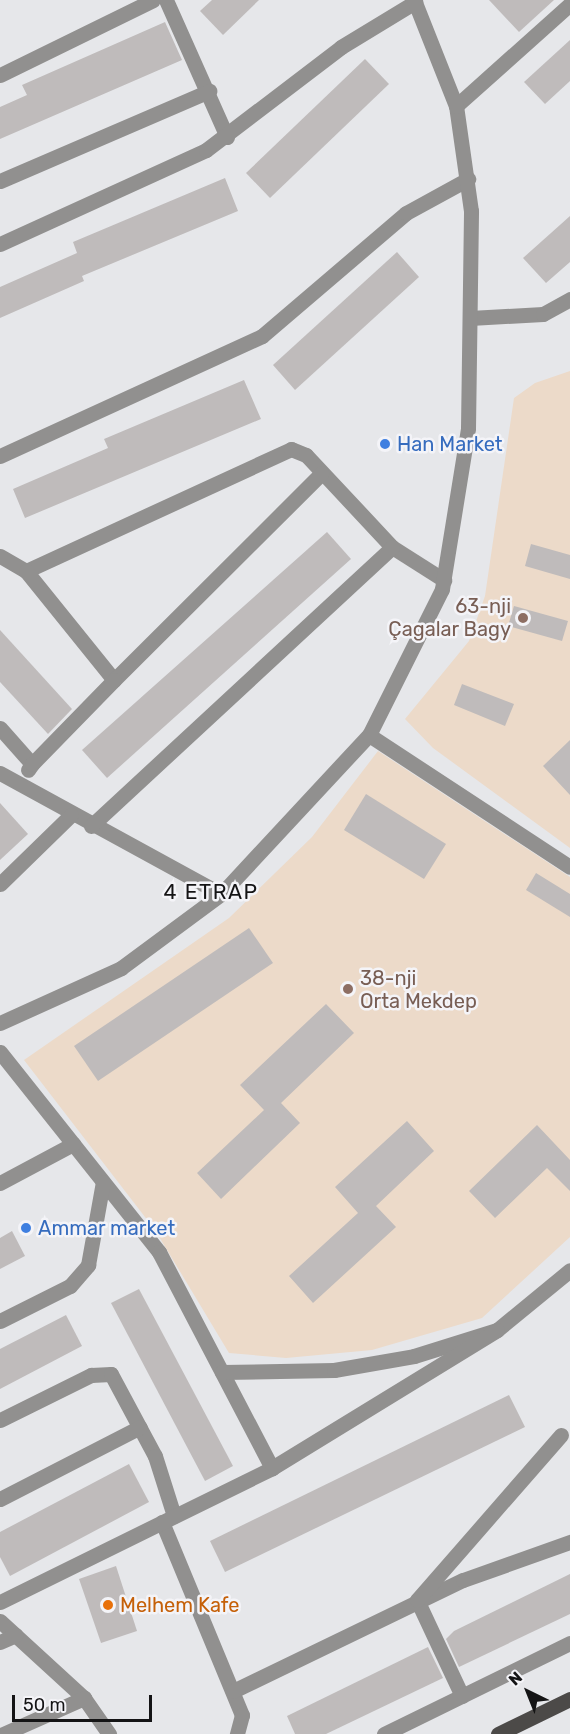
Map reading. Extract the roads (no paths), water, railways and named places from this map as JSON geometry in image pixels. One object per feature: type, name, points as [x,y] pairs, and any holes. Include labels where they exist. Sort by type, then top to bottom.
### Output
[{"type":"main road","points":[[498,1734],[570,1699]]},
{"type":"street","points":[[0,75],[153,0]]},
{"type":"street","points":[[166,0],[209,91],[226,137]]},
{"type":"street","points":[[0,244],[179,164],[226,137],[341,47],[414,1],[456,106],[468,179],[470,318],[468,429],[444,580],[413,656],[369,735],[221,894],[121,968],[0,1023]]},
{"type":"street","points":[[456,106],[570,4]]},
{"type":"street","points":[[0,181],[209,91]]},
{"type":"street","points":[[0,456],[262,336],[406,213],[468,179]]},
{"type":"street","points":[[470,318],[543,314],[570,298]]},
{"type":"street","points":[[26,571],[270,455],[291,449],[306,455],[392,547],[444,580]]},
{"type":"street","points":[[21,780],[32,764],[114,680],[322,473]]},
{"type":"street","points":[[91,825],[392,547]]},
{"type":"street","points":[[0,556],[26,571],[114,680]]},
{"type":"street","points":[[0,728],[32,764]]},
{"type":"street","points":[[369,735],[570,867]]},
{"type":"street","points":[[0,773],[21,780],[72,815],[221,894]]},
{"type":"street","points":[[0,884],[72,815]]},
{"type":"street","points":[[0,1053],[159,1252],[272,1468]]},
{"type":"street","points":[[0,1183],[73,1144]]},
{"type":"street","points":[[0,1321],[70,1286],[88,1265],[103,1182]]},
{"type":"street","points":[[0,1602],[272,1468],[496,1330],[570,1270]]},
{"type":"street","points":[[222,1372],[334,1370],[414,1356],[496,1330]]},
{"type":"street","points":[[0,1420],[106,1372],[116,1378],[140,1427],[168,1519],[242,1715],[237,1734]]},
{"type":"street","points":[[0,1499],[140,1427]]},
{"type":"street","points":[[417,1600],[561,1435]]},
{"type":"street","points":[[233,1691],[417,1600],[549,1545],[570,1542]]},
{"type":"street","points":[[417,1600],[462,1696]]},
{"type":"street","points":[[0,1621],[84,1698],[109,1734]]},
{"type":"street","points":[[0,1642],[16,1635]]},
{"type":"street","points":[[384,1734],[570,1643]]},
{"type":"street","points":[[3,1734],[84,1698]]},
{"type":"place","name":"Han Market","points":[[385,444]]},
{"type":"place","name":"63-nji Çagalar Bagy","points":[[523,618]]},
{"type":"place","name":"38-nji Orta Mekdep","points":[[348,989]]},
{"type":"place","name":"Ammar market","points":[[26,1228]]},
{"type":"place","name":"Melhem Kafe","points":[[108,1605]]},
{"type":"district","name":"4 ETRAP","points":[[211,892]]}]
